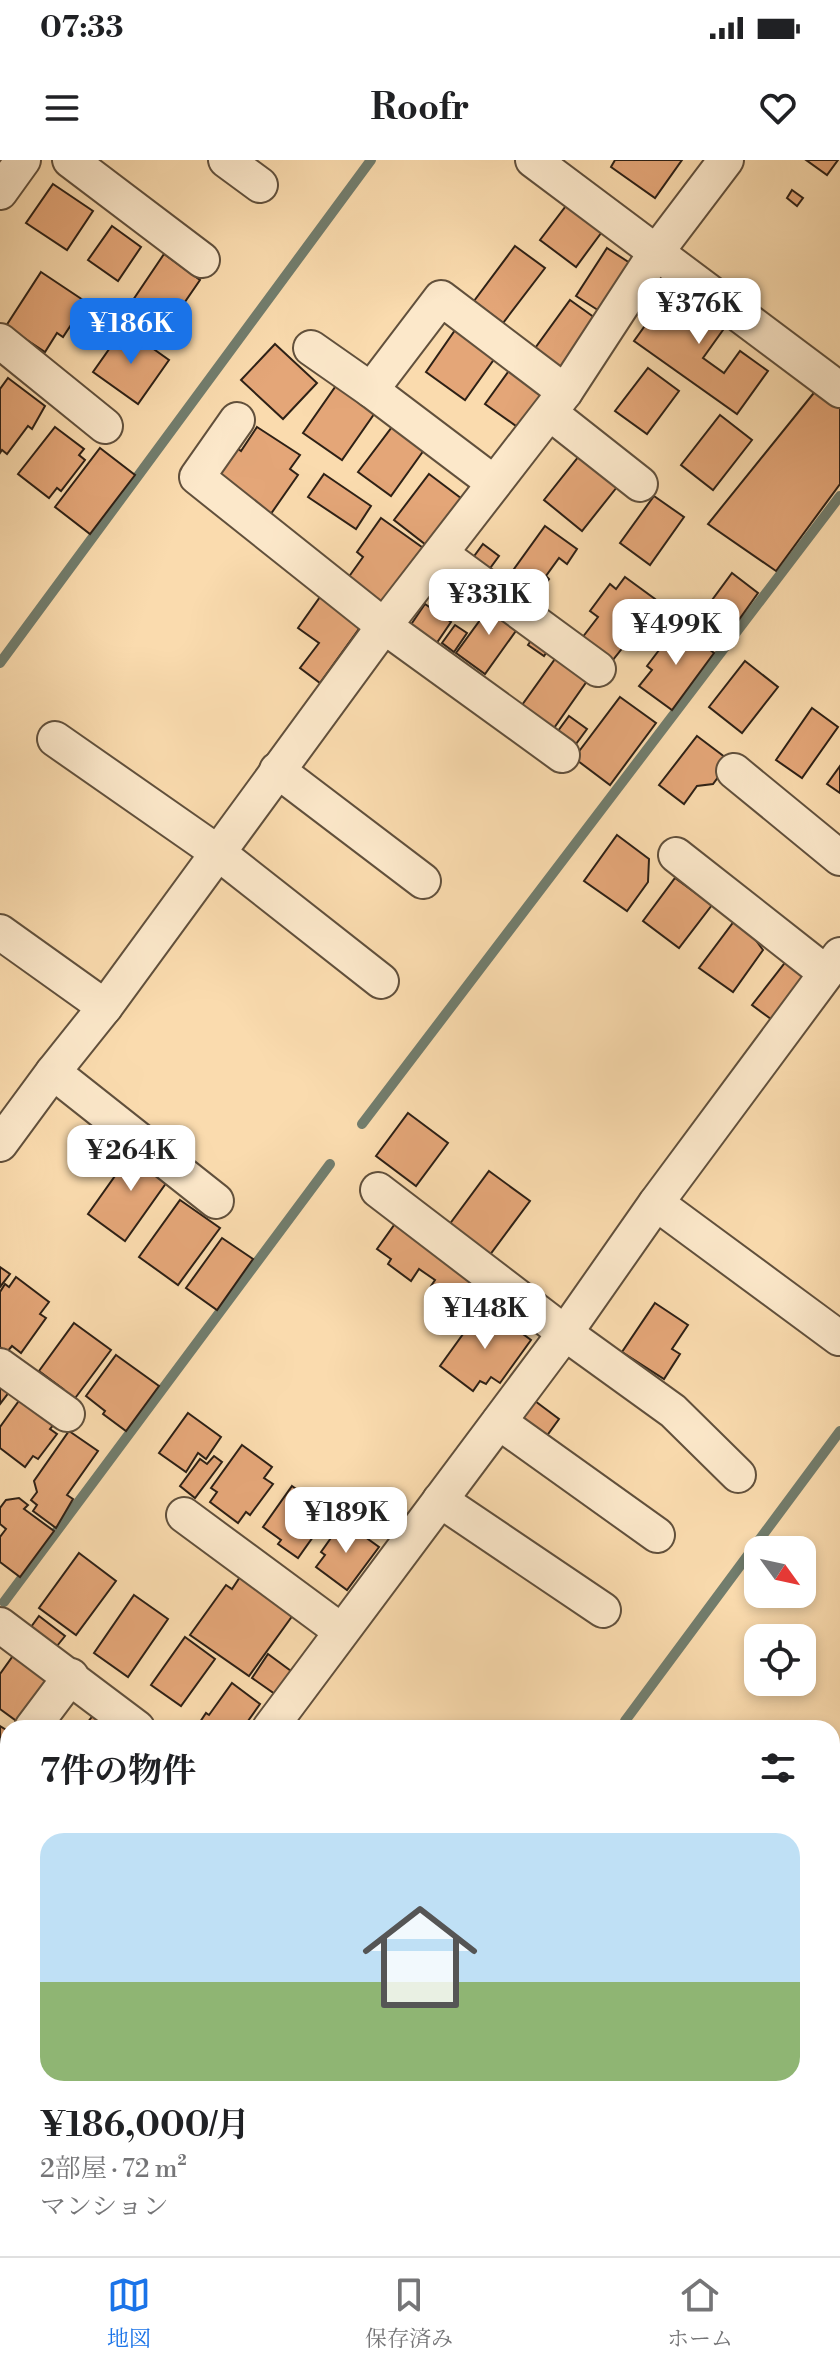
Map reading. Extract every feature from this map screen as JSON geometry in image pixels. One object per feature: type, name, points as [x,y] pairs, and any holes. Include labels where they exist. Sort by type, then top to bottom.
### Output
[{"type":"street","points":[[0,192],[23,160]]},
{"type":"street","points":[[70,160],[202,260]]},
{"type":"street","points":[[226,160],[260,185]]},
{"type":"street","points":[[533,160],[840,390]]},
{"type":"street","points":[[0,1144],[105,1007],[384,626],[558,402],[657,251],[726,160]]},
{"type":"street","points":[[371,390],[441,298],[558,402],[640,484]]},
{"type":"street","points":[[0,341],[105,426]]},
{"type":"street","points":[[311,348],[494,483]]},
{"type":"street","points":[[237,420],[197,477],[384,626],[562,755]]},
{"type":"street","points":[[441,554],[598,669]]},
{"type":"street","points":[[55,739],[217,852],[381,981]]},
{"type":"street","points":[[277,770],[423,881]]},
{"type":"street","points":[[734,771],[840,858]]},
{"type":"street","points":[[276,1720],[565,1333],[656,1203],[833,964],[676,855]]},
{"type":"street","points":[[0,932],[105,1007]]},
{"type":"street","points":[[53,1072],[216,1201]]},
{"type":"street","points":[[378,1190],[673,1411],[738,1475]]},
{"type":"street","points":[[656,1203],[839,1338]]},
{"type":"street","points":[[0,1366],[67,1414]]},
{"type":"street","points":[[499,1422],[657,1535]]},
{"type":"street","points":[[440,1500],[603,1610]]},
{"type":"street","points":[[184,1515],[341,1631]]},
{"type":"street","points":[[0,1625],[127,1720]]},
{"type":"street","points":[[38,1720],[71,1676]]},
{"type":"building","points":[[615,160],[682,160],[655,198],[611,167]]},
{"type":"building","points":[[806,160],[838,160],[827,175]]},
{"type":"building","points":[[53,184],[93,211],[67,250],[26,223]]},
{"type":"building","points":[[792,190],[803,198],[797,206],[787,198]]},
{"type":"building","points":[[572,198],[607,225],[576,267],[540,240]]},
{"type":"building","points":[[112,226],[141,247],[118,281],[88,260]]},
{"type":"building","points":[[515,246],[545,268],[503,323],[474,301]]},
{"type":"building","points":[[607,248],[636,267],[604,314],[576,296]]},
{"type":"building","points":[[164,254],[200,280],[169,325],[133,300]]},
{"type":"building","points":[[41,272],[86,302],[63,337],[57,333],[45,352],[6,326]]},
{"type":"building","points":[[679,278],[733,316],[703,358],[724,373],[740,351],[768,371],[737,414],[634,341]]},
{"type":"building","points":[[570,300],[602,323],[565,375],[533,351]]},
{"type":"building","points":[[85,312],[103,324],[92,341],[73,329]]},
{"type":"building","points":[[460,323],[500,351],[465,400],[426,372]]},
{"type":"building","points":[[124,328],[169,360],[138,404],[93,372]]},
{"type":"building","points":[[275,344],[317,383],[283,419],[241,380]]},
{"type":"building","points":[[513,365],[551,392],[523,431],[485,404]]},
{"type":"building","points":[[648,368],[679,391],[647,434],[615,411]]},
{"type":"building","points":[[8,378],[45,406],[32,429],[28,426],[7,454],[2,450],[0,453],[0,389]]},
{"type":"building","points":[[340,380],[379,407],[342,460],[303,433]]},
{"type":"building","points":[[817,389],[840,407],[840,484],[776,571],[708,524]]},
{"type":"building","points":[[720,415],[752,440],[713,490],[681,465]]},
{"type":"building","points":[[55,427],[84,449],[79,455],[85,460],[61,491],[57,488],[49,498],[18,474]]},
{"type":"building","points":[[257,427],[300,455],[290,469],[298,475],[268,518],[210,479],[237,448],[241,451]]},
{"type":"building","points":[[392,427],[424,450],[391,496],[358,472]]},
{"type":"building","points":[[100,448],[135,475],[90,534],[55,507]]},
{"type":"building","points":[[583,451],[621,482],[582,531],[544,500]]},
{"type":"building","points":[[324,474],[371,506],[356,529],[308,497]]},
{"type":"building","points":[[429,474],[466,502],[430,548],[394,520]]},
{"type":"building","points":[[654,496],[684,517],[650,565],[620,543]]},
{"type":"building","points":[[381,518],[426,550],[386,606],[348,578],[363,557],[357,552]]},
{"type":"building","points":[[545,526],[577,549],[567,564],[559,558],[531,604],[507,587],[519,572],[514,569]]},
{"type":"building","points":[[483,544],[499,556],[488,571],[472,559]]},
{"type":"building","points":[[732,573],[758,593],[728,635],[701,615]]},
{"type":"building","points":[[625,577],[655,599],[612,661],[582,638],[598,617],[590,611],[610,584],[616,589]]},
{"type":"building","points":[[320,597],[361,626],[320,683],[300,668],[319,643],[298,628]]},
{"type":"building","points":[[494,601],[523,621],[485,674],[456,653]]},
{"type":"building","points":[[425,604],[451,622],[434,647],[408,629]]},
{"type":"building","points":[[455,625],[467,633],[454,652],[442,643]]},
{"type":"building","points":[[678,625],[714,653],[672,710],[639,686],[652,670],[647,666]]},
{"type":"building","points":[[536,633],[552,644],[544,656],[528,645]]},
{"type":"building","points":[[560,652],[592,674],[554,728],[522,705]]},
{"type":"building","points":[[745,661],[778,687],[742,733],[709,707]]},
{"type":"building","points":[[620,697],[656,723],[610,785],[574,758]]},
{"type":"building","points":[[812,708],[838,727],[802,778],[776,760]]},
{"type":"building","points":[[569,716],[587,729],[573,748],[555,735]]},
{"type":"building","points":[[697,736],[730,761],[713,784],[697,786],[684,804],[659,785]]},
{"type":"building","points":[[840,766],[840,793],[827,784]]},
{"type":"building","points":[[617,835],[649,859],[648,882],[627,911],[584,881]]},
{"type":"building","points":[[675,878],[712,905],[679,948],[643,921]]},
{"type":"building","points":[[738,916],[763,950],[733,992],[699,968]]},
{"type":"building","points":[[791,955],[817,975],[779,1025],[752,1005]]},
{"type":"building","points":[[408,1113],[448,1143],[416,1186],[376,1156]]},
{"type":"building","points":[[118,1134],[133,1143],[122,1158],[108,1148]]},
{"type":"building","points":[[137,1145],[174,1172],[125,1241],[88,1214]]},
{"type":"building","points":[[489,1171],[530,1201],[489,1256],[449,1225]]},
{"type":"building","points":[[180,1200],[220,1228],[178,1285],[139,1257]]},
{"type":"building","points":[[397,1221],[499,1293],[490,1305],[488,1303],[483,1309],[478,1306],[472,1315],[431,1286],[435,1280],[419,1269],[411,1281],[388,1264],[391,1259],[377,1249]]},
{"type":"building","points":[[222,1238],[253,1259],[217,1310],[186,1288]]},
{"type":"building","points":[[0,1267],[10,1274],[0,1287]]},
{"type":"building","points":[[16,1277],[49,1302],[40,1314],[46,1318],[21,1353],[12,1346],[7,1352],[0,1347],[0,1292],[5,1284],[9,1287]]},
{"type":"building","points":[[655,1303],[688,1325],[672,1349],[680,1354],[664,1379],[622,1352]]},
{"type":"building","points":[[489,1309],[531,1340],[500,1383],[491,1377],[486,1384],[480,1381],[473,1391],[440,1366],[479,1312],[486,1314]]},
{"type":"building","points":[[74,1323],[111,1350],[70,1405],[57,1396],[63,1389],[39,1371]]},
{"type":"building","points":[[116,1355],[159,1386],[126,1431],[86,1396]]},
{"type":"building","points":[[0,1377],[13,1387],[0,1404]]},
{"type":"building","points":[[21,1398],[55,1423],[50,1429],[57,1434],[38,1459],[33,1456],[25,1467],[0,1448],[0,1427]]},
{"type":"building","points":[[531,1398],[559,1419],[543,1441],[514,1420]]},
{"type":"building","points":[[188,1413],[221,1437],[206,1459],[198,1453],[186,1472],[159,1453]]},
{"type":"building","points":[[69,1431],[98,1451],[67,1495],[73,1499],[56,1528],[33,1511],[37,1505],[31,1500],[37,1492],[34,1481]]},
{"type":"building","points":[[242,1445],[272,1467],[264,1478],[273,1484],[250,1515],[246,1512],[238,1523],[210,1502],[217,1492],[211,1488]]},
{"type":"building","points":[[214,1456],[222,1462],[195,1498],[180,1486],[200,1459],[207,1464]]},
{"type":"building","points":[[292,1486],[330,1513],[298,1558],[278,1544],[281,1540],[263,1527]]},
{"type":"building","points":[[19,1498],[28,1505],[24,1509],[54,1531],[20,1577],[0,1562],[0,1537],[6,1529],[0,1524],[0,1508],[6,1500]]},
{"type":"building","points":[[343,1521],[379,1547],[347,1590],[316,1567],[325,1555],[321,1552]]},
{"type":"building","points":[[79,1553],[116,1581],[76,1635],[39,1608]]},
{"type":"building","points":[[240,1577],[293,1615],[249,1676],[190,1635],[226,1585],[232,1589]]},
{"type":"building","points":[[134,1595],[168,1619],[128,1677],[94,1653]]},
{"type":"building","points":[[39,1616],[65,1636],[57,1646],[31,1627]]},
{"type":"building","points":[[185,1637],[215,1659],[181,1706],[151,1685]]},
{"type":"building","points":[[15,1653],[55,1681],[26,1720],[15,1720],[0,1709],[0,1674]]},
{"type":"building","points":[[268,1654],[291,1671],[275,1694],[252,1678]]},
{"type":"building","points":[[232,1683],[260,1704],[249,1720],[201,1720],[206,1713],[209,1715]]},
{"type":"building","points":[[95,1713],[105,1720],[89,1720]]},
{"type":"waterway","points":[[0,663],[371,160]]},
{"type":"waterway","points":[[362,1124],[840,496]]},
{"type":"waterway","points":[[4,1602],[330,1164]]},
{"type":"waterway","points":[[626,1720],[840,1431]]}]
